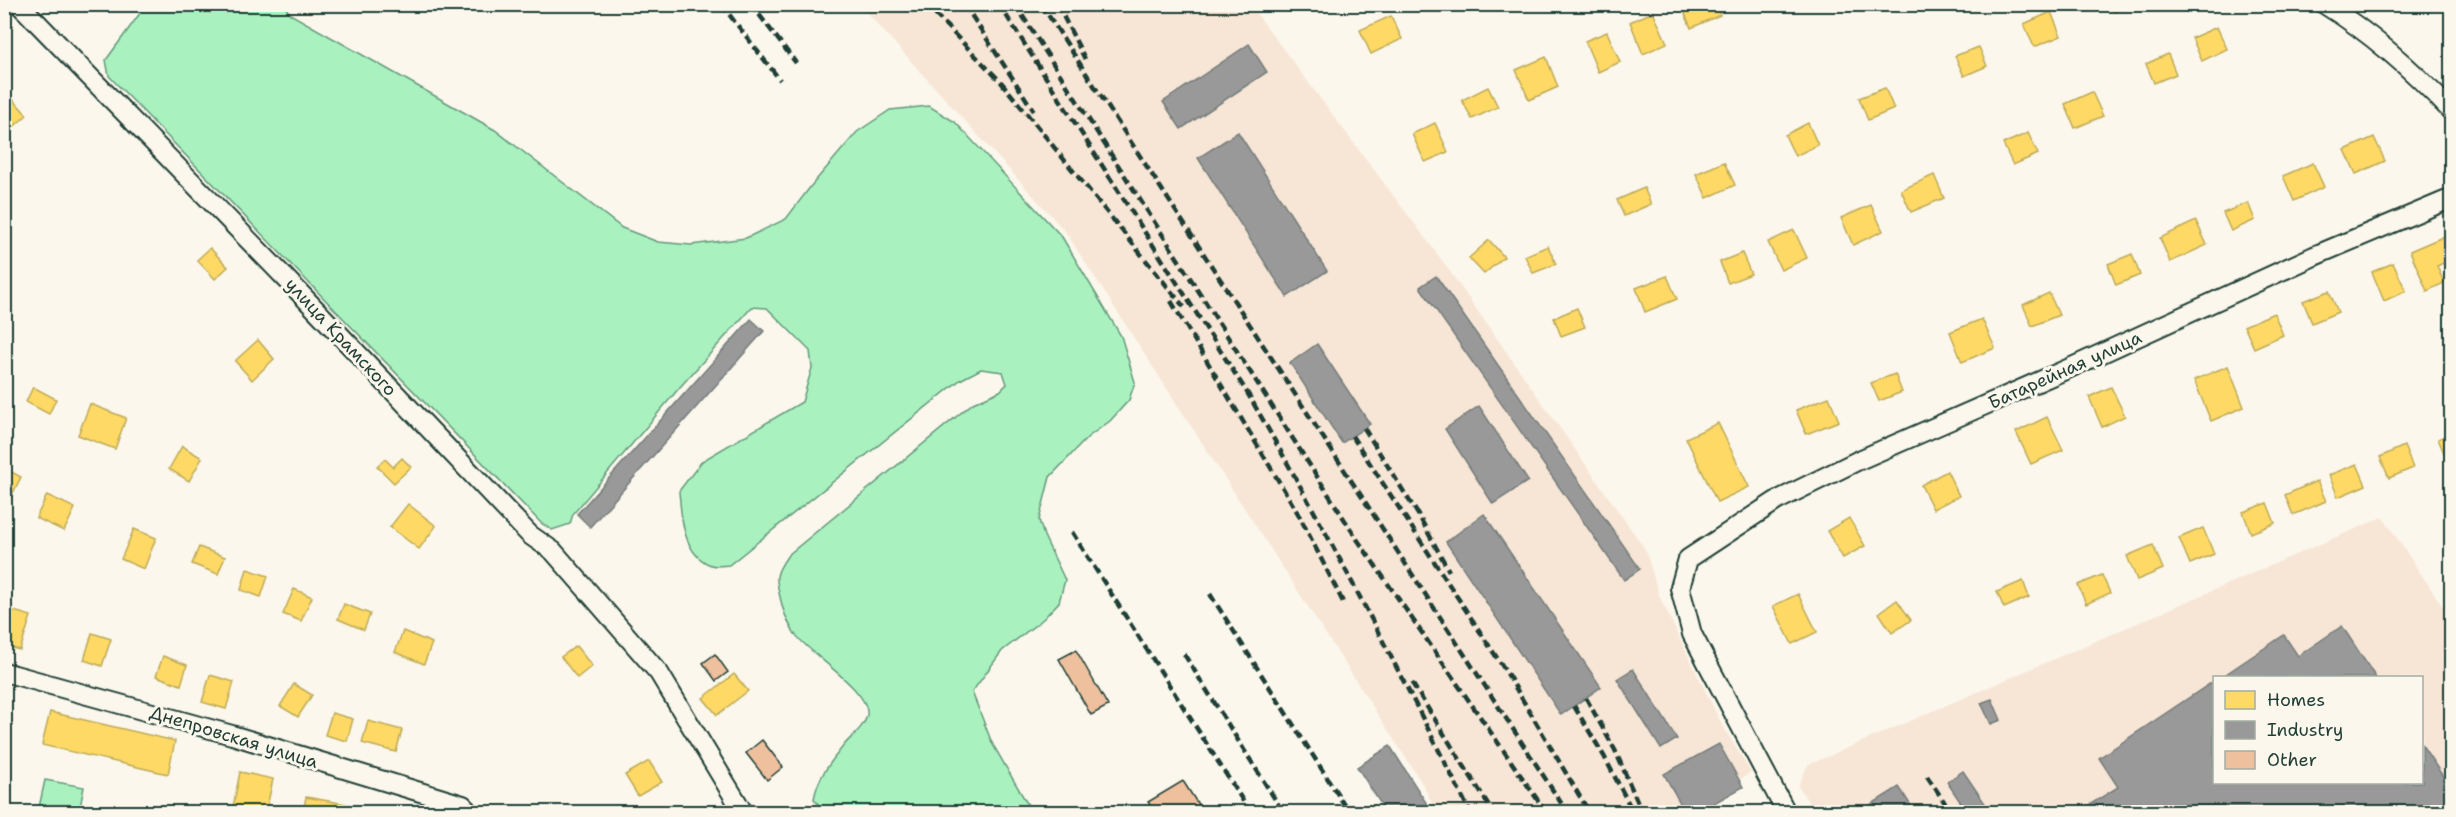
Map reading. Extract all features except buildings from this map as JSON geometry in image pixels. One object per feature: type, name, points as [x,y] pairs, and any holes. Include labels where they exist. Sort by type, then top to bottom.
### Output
[{"type":"street","name":"улица Крамского","points":[[19,4],[299,292],[530,535],[553,551],[659,673],[743,813]]},
{"type":"street","points":[[2324,4],[2350,20],[2428,86],[2451,112]]},
{"type":"street","name":"Батарейная улица","points":[[1786,813],[1692,634],[1680,588],[1688,559],[1776,501],[1857,461],[2072,367],[2314,256],[2451,198]]},
{"type":"street","name":"Днепровская улица","points":[[4,672],[232,735],[465,809]]},
{"type":"shaded area","points":[[860,5],[1250,5],[1441,259],[1645,549],[1660,598],[1722,725],[1751,772],[1694,812],[1436,812],[1424,786],[1065,231]]},
{"type":"shaded area","points":[[2383,517],[2451,619],[2451,812],[1815,812],[1798,786],[1808,765]]},
{"type":"green space","points":[[146,5],[284,5],[290,14],[495,130],[622,228],[658,242],[691,245],[746,238],[786,219],[857,132],[890,110],[929,106],[955,122],[1062,237],[1121,336],[1135,382],[1129,400],[1110,421],[1088,437],[1050,477],[1039,520],[1065,580],[1059,602],[1043,619],[1002,651],[972,692],[992,743],[1032,812],[842,812],[820,806],[814,799],[819,783],[835,757],[864,723],[867,715],[859,694],[793,631],[783,609],[777,581],[780,567],[788,555],[973,403],[1000,391],[1007,384],[1003,372],[981,369],[960,380],[729,565],[713,566],[694,553],[689,544],[685,534],[679,491],[702,461],[802,402],[812,368],[810,351],[767,308],[752,307],[680,387],[573,514],[570,524],[552,530],[541,523],[109,76],[106,60]]},
{"type":"green space","points":[[45,780],[84,787],[79,812],[38,812]]},
{"type":"railway","points":[[721,4],[780,80]]},
{"type":"railway","points":[[751,4],[796,63]]},
{"type":"railway","points":[[925,4],[1001,82],[1184,307]]},
{"type":"railway","points":[[964,4],[1034,111]]},
{"type":"railway","points":[[999,4],[1248,394],[1334,549],[1470,812]]},
{"type":"railway","points":[[1015,4],[1357,539],[1546,812]]},
{"type":"railway","points":[[1041,4],[1567,812]]},
{"type":"railway","points":[[1057,4],[1085,59]]},
{"type":"railway","points":[[1171,301],[1299,515],[1343,602]]},
{"type":"railway","points":[[1364,428],[1419,516],[1449,571]]},
{"type":"railway","points":[[1352,436],[1505,670],[1589,812]]},
{"type":"railway","points":[[1072,532],[1250,812]]},
{"type":"railway","points":[[1210,594],[1349,812]]},
{"type":"railway","points":[[1184,654],[1283,812]]},
{"type":"railway","points":[[1412,683],[1493,812]]},
{"type":"railway","points":[[1586,698],[1615,750],[1642,812]]},
{"type":"railway","points":[[1574,706],[1604,756],[1633,812]]},
{"type":"railway","points":[[1927,776],[1951,812]]}]
